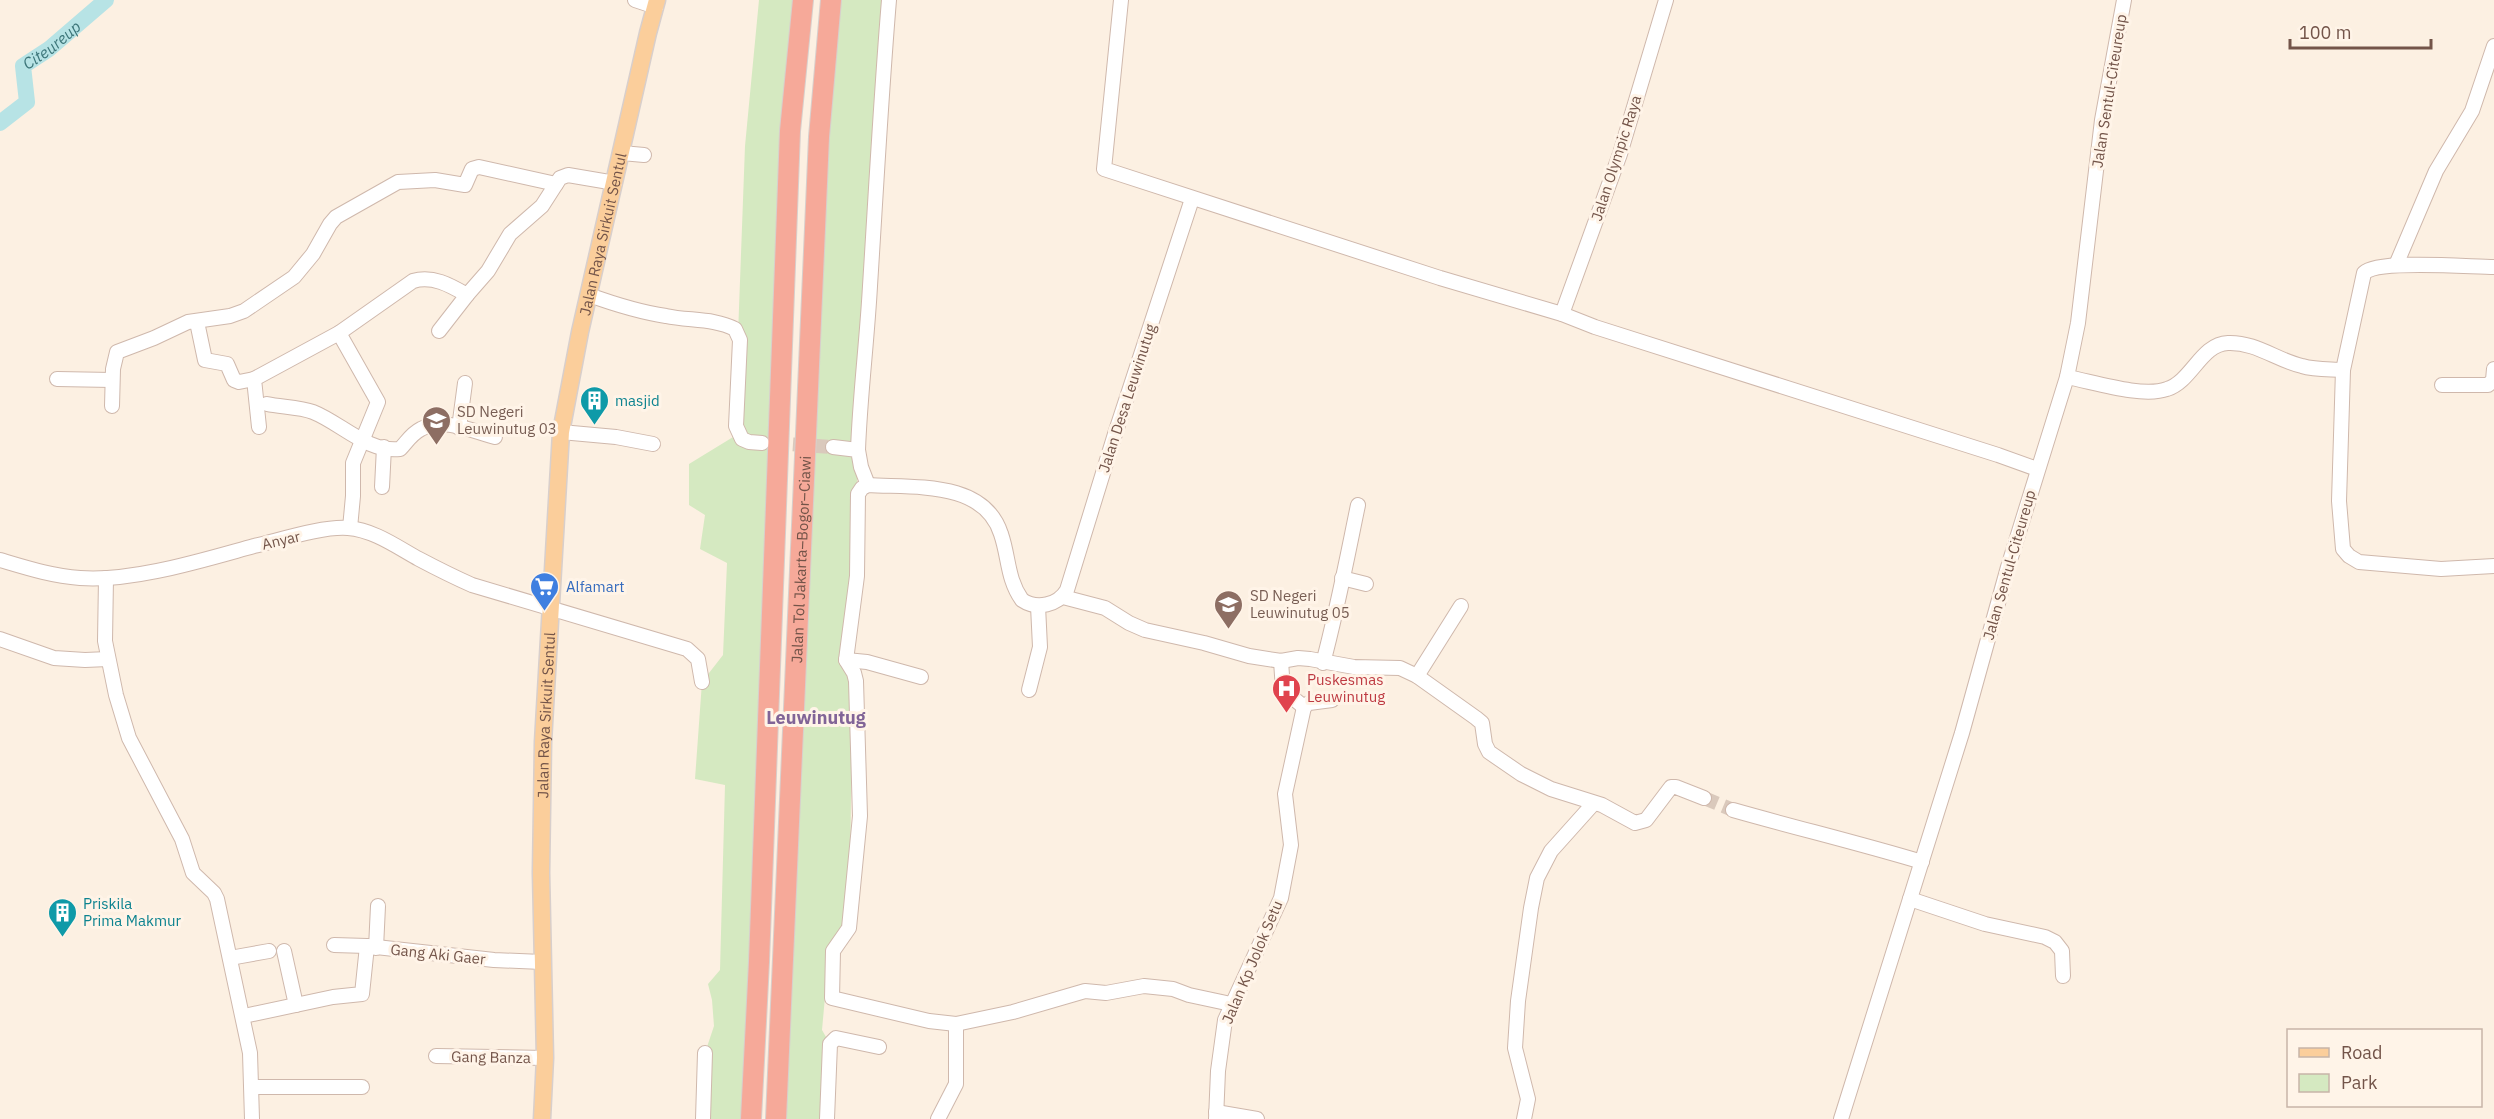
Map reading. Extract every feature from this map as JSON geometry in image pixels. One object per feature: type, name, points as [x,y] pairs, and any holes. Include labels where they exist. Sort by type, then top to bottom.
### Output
[{"type":"highway","name":"Jalan Tol Jakarta–Bogor–Ciawi","points":[[751,1119],[759,962],[790,131],[803,0]]},
{"type":"highway","name":"Jalan Tol Jakarta–Bogor–Ciawi","points":[[776,1119],[819,137],[831,0]]},
{"type":"main road","name":"Jalan Raya Sirkuit Sentul","points":[[542,1119],[545,1058],[542,962],[543,754],[561,432],[589,295],[657,3]]},
{"type":"street","points":[[635,0],[657,3]]},
{"type":"street","points":[[868,485],[858,450],[860,398],[870,287],[875,172],[889,0]]},
{"type":"street","points":[[1121,0],[1104,169],[1440,278],[1562,314],[1595,327],[1998,455],[2037,470]]},
{"type":"street","name":"Jalan Olympic Raya","points":[[1562,314],[1620,154],[1666,0]]},
{"type":"street","name":"Jalan Sentul-Citeureup","points":[[1841,1119],[1962,733],[2037,470],[2067,377],[2078,323],[2102,120],[2124,0]]},
{"type":"street","points":[[2396,265],[2436,171],[2472,111],[2494,46]]},
{"type":"street","points":[[622,153],[644,155]]},
{"type":"street","points":[[111,406],[114,358],[117,352],[154,338],[179,325],[238,314],[294,277],[313,254],[330,224],[336,218],[398,183],[435,180],[465,185],[472,169],[479,167],[556,184]]},
{"type":"street","points":[[440,331],[488,271],[510,234],[542,206],[560,178],[568,175],[615,183]]},
{"type":"street","name":"Jalan Desa Leuwinutug","points":[[1063,597],[1192,199]]},
{"type":"street","points":[[2494,267],[2396,265],[2368,268],[2364,273],[2343,370],[2339,501],[2343,549],[2359,562],[2441,569],[2494,566]]},
{"type":"street","points":[[197,322],[205,360],[227,364],[234,380],[239,382],[254,379],[339,333],[413,281],[423,278],[444,284],[467,295]]},
{"type":"street","points":[[589,295],[627,308],[666,316],[716,321],[735,329],[740,340],[736,426],[742,439],[762,443]]},
{"type":"street","points":[[339,333],[378,402],[353,463],[350,528]]},
{"type":"street","points":[[2067,377],[2124,388],[2159,391],[2174,386],[2213,347],[2226,343],[2251,345],[2304,367],[2343,370]]},
{"type":"street","points":[[2442,385],[2488,385],[2493,380],[2494,369]]},
{"type":"street","points":[[57,379],[112,380]]},
{"type":"street","points":[[254,379],[259,427]]},
{"type":"street","points":[[459,428],[465,383]]},
{"type":"street","points":[[267,404],[313,412],[362,439],[384,447],[400,449],[406,440],[419,429],[435,424],[452,425],[495,437]]},
{"type":"street","points":[[561,432],[616,437],[653,444]]},
{"type":"street","points":[[382,487],[384,447]]},
{"type":"street","points":[[833,447],[858,450]]},
{"type":"street","points":[[1231,1004],[1189,995],[1173,988],[1144,986],[1107,993],[1084,991],[1071,993],[1013,1012],[956,1024],[929,1021],[832,998],[833,951],[849,928],[860,816],[856,681],[846,660],[857,576],[858,494],[862,488],[868,485],[949,492],[975,499],[990,514],[1001,532],[1006,565],[1017,593],[1028,604],[1038,606],[1063,597],[1105,608],[1145,630],[1249,656],[1281,661],[1298,658],[1354,668],[1400,668],[1417,676],[1482,723],[1485,744],[1489,752],[1505,763],[1551,789],[1594,803],[1635,823],[1646,820],[1671,787],[1704,798]]},
{"type":"street","points":[[1323,663],[1336,617],[1358,505]]},
{"type":"street","name":"Anyar","points":[[0,560],[51,575],[82,579],[106,578],[165,569],[278,540],[338,528],[350,528],[383,539],[472,585],[687,649],[698,659],[702,682]]},
{"type":"street","points":[[106,578],[105,641],[129,738],[182,839],[193,873],[214,893],[217,899],[244,1016],[252,1065],[252,1119]]},
{"type":"street","points":[[1342,578],[1366,584]]},
{"type":"street","points":[[1029,690],[1040,647],[1038,606]]},
{"type":"street","points":[[1417,676],[1461,606]]},
{"type":"street","points":[[0,639],[54,658],[108,659]]},
{"type":"street","points":[[846,660],[867,662],[921,677]]},
{"type":"street","points":[[1281,661],[1283,690],[1306,705],[1332,700]]},
{"type":"street","name":"Jalan Kp Jolok Setu","points":[[1216,1115],[1222,1040],[1231,1004],[1281,898],[1292,845],[1285,794],[1306,705]]},
{"type":"street","points":[[1524,1119],[1528,1099],[1515,1048],[1519,987],[1531,908],[1538,878],[1551,851],[1594,803]]},
{"type":"street","points":[[1733,810],[1853,841],[1922,862]]},
{"type":"street","points":[[1910,899],[1985,924],[2045,937],[2055,942],[2062,951],[2063,976]]},
{"type":"street","points":[[244,1016],[341,995],[362,994],[378,906]]},
{"type":"street","name":"Gang Aki Gaer","points":[[334,945],[494,960],[542,962]]},
{"type":"street","points":[[230,958],[269,951]]},
{"type":"street","points":[[284,951],[296,1005]]},
{"type":"street","points":[[938,1119],[956,1084],[956,1024]]},
{"type":"street","points":[[827,1119],[830,1044],[836,1038],[879,1047]]},
{"type":"street","points":[[703,1119],[705,1053]]},
{"type":"street","name":"Gang Banza","points":[[436,1056],[545,1058]]},
{"type":"street","points":[[252,1087],[362,1087]]},
{"type":"street","points":[[1216,1115],[1257,1119]]},
{"type":"green space","points":[[759,0],[803,0],[751,1119],[703,1119],[705,1053],[714,1026],[708,984],[720,970],[725,785],[695,779],[702,682],[723,655],[727,563],[700,549],[705,515],[689,505],[689,464],[738,434],[738,335],[745,146]]},
{"type":"green space","points":[[831,0],[889,0],[860,398],[853,592],[850,893],[846,934],[825,997],[822,1030],[830,1044],[827,1119],[776,1119]]},
{"type":"waterway","name":"Citeureup","points":[[0,123],[27,102],[23,66],[49,49],[106,0]]},
{"type":"tunnel","points":[[772,443],[833,447]]},
{"type":"tunnel","points":[[1704,798],[1733,810]]},
{"type":"place","name":"masjid","points":[[594,426]]},
{"type":"place","name":"SD Negeri Leuwinutug 03","points":[[436,446]]},
{"type":"place","name":"Alfamart","points":[[545,612]]},
{"type":"place","name":"SD Negeri Leuwinutug 05","points":[[1229,630]]},
{"type":"place","name":"Puskesmas Leuwinutug","points":[[1286,714]]},
{"type":"place","name":"Priskila Prima Makmur","points":[[62,938]]},
{"type":"district","name":"Leuwinutug","points":[[816,717]]}]
